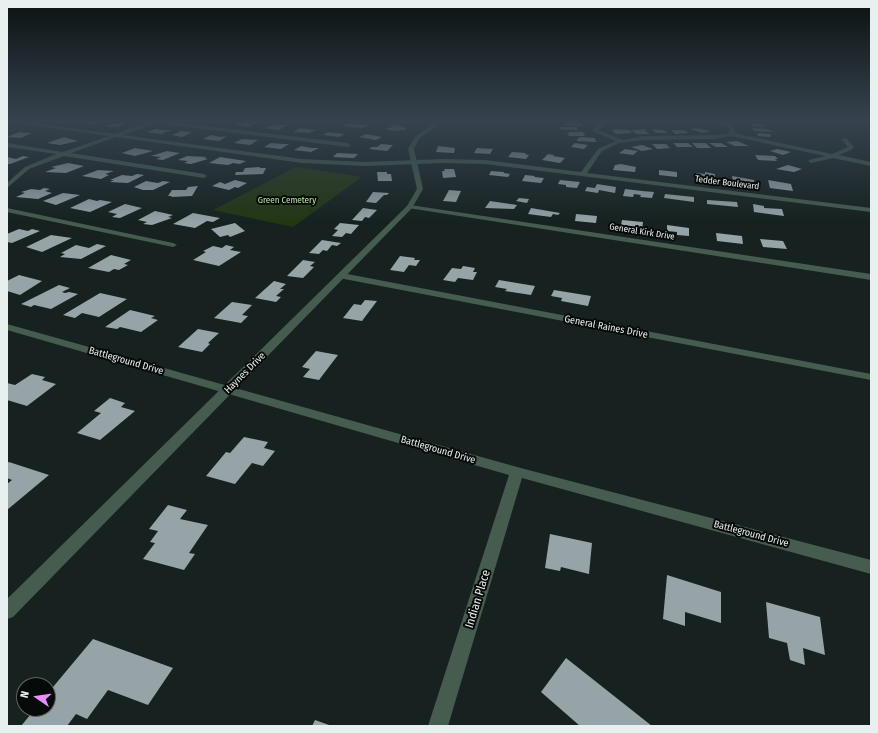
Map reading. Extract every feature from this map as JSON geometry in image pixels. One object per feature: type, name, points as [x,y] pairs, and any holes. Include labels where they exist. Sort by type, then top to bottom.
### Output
[{"type":"street","points":[[7,186],[31,166],[59,155]]},
{"type":"street","points":[[78,155],[204,176]]},
{"type":"street","name":"Tedder Boulevard","points":[[264,155],[321,163],[365,164],[485,162],[871,210]]},
{"type":"street","name":"Haynes Drive","points":[[7,611],[410,207],[420,190],[412,155]]},
{"type":"street","points":[[583,174],[596,155]]},
{"type":"street","points":[[828,155],[871,164]]},
{"type":"street","points":[[811,161],[832,156]]},
{"type":"street","name":"General Kirk Drive","points":[[410,207],[871,277]]},
{"type":"street","points":[[7,210],[173,245]]},
{"type":"street","name":"General Raines Drive","points":[[342,276],[871,377]]},
{"type":"street","name":"Battleground Drive","points":[[7,327],[518,472],[871,567]]},
{"type":"street","name":"Indian Place","points":[[438,726],[518,472]]},
{"type":"green space","name":"Green Cemetery","points":[[296,167],[362,177],[293,227],[213,210]]},
{"type":"building","points":[[175,155],[163,160],[156,159],[161,157],[151,156]]},
{"type":"building","points":[[335,155],[357,155],[354,158],[333,157]]},
{"type":"building","points":[[509,155],[529,155],[526,159],[508,157]]},
{"type":"building","points":[[547,155],[565,158],[560,163],[542,160]]},
{"type":"building","points":[[755,155],[775,156],[778,159],[775,159],[777,161],[758,160]]},
{"type":"building","points":[[23,156],[29,157],[7,164],[7,157],[16,159]]},
{"type":"building","points":[[187,156],[207,157],[204,158],[208,159],[191,164],[184,163],[188,161],[178,160]]},
{"type":"building","points":[[220,157],[246,161],[240,164],[233,163],[228,165],[209,163]]},
{"type":"building","points":[[68,163],[84,166],[66,173],[45,172],[56,168],[51,167]]},
{"type":"building","points":[[621,164],[636,167],[635,172],[613,170],[615,165]]},
{"type":"building","points":[[788,165],[802,169],[794,172],[776,169]]},
{"type":"building","points":[[245,168],[266,168],[263,174],[235,175],[236,172],[243,172]]},
{"type":"building","points":[[444,169],[454,169],[456,177],[443,178],[442,171],[445,171]]},
{"type":"building","points":[[98,170],[114,171],[105,174],[109,175],[101,179],[82,176]]},
{"type":"building","points":[[659,170],[677,172],[677,177],[659,175]]},
{"type":"building","points":[[491,171],[510,174],[508,177],[489,175]]},
{"type":"building","points":[[377,172],[387,172],[387,174],[391,174],[392,181],[378,181]]},
{"type":"building","points":[[705,172],[715,174],[714,182],[695,179],[696,173],[705,174]]},
{"type":"building","points":[[137,174],[144,175],[128,183],[110,182],[114,180],[110,180],[122,175],[132,176]]},
{"type":"building","points":[[525,175],[544,178],[541,183],[522,181]]},
{"type":"building","points":[[732,176],[754,180],[755,187],[733,183]]},
{"type":"building","points":[[235,180],[247,183],[238,188],[235,187],[229,190],[212,186],[220,182],[225,184]]},
{"type":"building","points":[[560,180],[580,182],[577,188],[566,187],[566,185],[558,184]]},
{"type":"building","points":[[768,180],[791,184],[793,191],[770,188]]},
{"type":"building","points":[[146,181],[158,183],[163,181],[170,182],[153,190],[143,190],[134,187]]},
{"type":"building","points":[[597,184],[616,187],[615,193],[599,190],[598,193],[585,191],[587,187],[595,188]]},
{"type":"building","points":[[198,186],[192,196],[168,196],[172,190],[186,190],[188,187]]},
{"type":"building","points":[[44,188],[50,189],[45,191],[52,193],[38,199],[16,197],[25,193],[21,192],[31,189],[40,190]]},
{"type":"building","points":[[625,189],[654,192],[652,198],[640,197],[641,195],[634,194],[633,197],[623,196]]},
{"type":"building","points":[[449,190],[461,191],[456,202],[443,201]]},
{"type":"building","points":[[373,192],[389,193],[384,195],[376,203],[366,202]]},
{"type":"building","points":[[63,193],[80,195],[56,205],[43,201]]},
{"type":"building","points":[[665,194],[694,197],[694,202],[664,198]]},
{"type":"building","points":[[519,198],[529,199],[527,203],[516,201]]},
{"type":"building","points":[[89,199],[112,202],[90,212],[70,208]]},
{"type":"building","points":[[707,200],[737,202],[738,207],[707,204]]},
{"type":"building","points":[[490,201],[517,205],[514,209],[485,208]]},
{"type":"building","points":[[125,204],[142,208],[120,218],[112,217],[117,214],[108,212]]},
{"type":"building","points":[[753,204],[764,206],[764,208],[782,209],[784,216],[754,212]]},
{"type":"building","points":[[363,208],[377,210],[369,218],[365,217],[362,221],[352,220]]},
{"type":"building","points":[[531,208],[560,213],[558,215],[553,214],[551,217],[528,214]]},
{"type":"building","points":[[155,211],[173,215],[168,217],[172,218],[152,225],[143,224],[147,222],[138,220]]},
{"type":"building","points":[[193,213],[220,218],[213,222],[207,221],[195,228],[173,224]]},
{"type":"building","points":[[576,214],[597,216],[596,223],[575,221]]},
{"type":"building","points":[[622,220],[643,222],[642,230],[621,225]]},
{"type":"building","points":[[235,223],[245,231],[230,237],[228,235],[220,237],[211,229]]},
{"type":"building","points":[[340,223],[359,225],[351,234],[346,233],[342,237],[332,236],[338,230],[334,229]]},
{"type":"building","points":[[667,225],[689,228],[689,236],[677,235],[677,232],[667,231]]},
{"type":"building","points":[[19,229],[28,231],[32,229],[40,231],[12,243],[7,242],[7,234]]},
{"type":"building","points":[[716,233],[742,236],[743,244],[717,241]]},
{"type":"building","points":[[51,235],[72,238],[42,252],[26,247]]},
{"type":"building","points":[[760,239],[783,241],[787,249],[763,247]]},
{"type":"building","points":[[322,240],[341,243],[337,246],[332,245],[327,251],[323,250],[319,254],[309,253]]},
{"type":"building","points":[[97,244],[106,246],[81,259],[60,257],[65,254],[61,253],[76,245],[89,248]]},
{"type":"building","points":[[226,245],[234,247],[230,250],[241,252],[219,266],[193,260],[206,252],[203,251],[213,246],[222,248]]},
{"type":"building","points":[[111,255],[131,260],[124,264],[128,265],[119,270],[114,269],[109,272],[88,268]]},
{"type":"building","points":[[400,256],[420,260],[416,266],[409,265],[404,272],[390,270]]},
{"type":"building","points":[[303,260],[315,262],[310,266],[314,267],[303,278],[287,276]]},
{"type":"building","points":[[463,266],[475,268],[473,272],[477,272],[473,280],[458,278],[455,282],[443,280],[452,268],[461,269]]},
{"type":"building","points":[[19,275],[42,281],[20,295],[7,291],[7,281]]},
{"type":"building","points":[[499,280],[535,286],[531,295],[505,291],[507,289],[495,287]]},
{"type":"building","points":[[274,281],[286,284],[280,289],[284,289],[276,296],[281,297],[276,302],[255,298]]},
{"type":"building","points":[[59,285],[70,288],[62,292],[78,294],[51,309],[34,305],[31,307],[21,304]]},
{"type":"building","points":[[554,290],[591,296],[588,306],[561,301],[562,298],[551,296]]},
{"type":"building","points":[[100,293],[127,299],[99,317],[82,313],[75,318],[63,315]]},
{"type":"building","points":[[365,300],[377,301],[362,321],[343,318],[354,304],[361,305]]},
{"type":"building","points":[[232,302],[252,305],[242,315],[248,316],[241,323],[214,318]]},
{"type":"building","points":[[130,310],[155,316],[151,318],[158,320],[141,332],[120,327],[117,329],[105,327]]},
{"type":"building","points":[[198,329],[219,333],[208,343],[210,344],[202,352],[178,347]]},
{"type":"building","points":[[316,351],[338,355],[319,380],[303,377],[310,369],[302,367]]},
{"type":"building","points":[[32,374],[45,377],[42,380],[56,384],[27,406],[7,400],[7,383],[15,385]]},
{"type":"building","points":[[110,398],[125,403],[121,407],[135,411],[100,440],[77,433],[101,413],[94,411]]},
{"type":"building","points":[[244,437],[268,442],[264,448],[275,451],[263,466],[252,463],[235,484],[206,476],[226,452],[230,453]]},
{"type":"building","points":[[9,462],[49,475],[7,510],[7,484],[12,480],[7,478],[7,463]]},
{"type":"building","points":[[168,505],[187,510],[180,519],[208,525],[189,553],[195,554],[184,570],[143,559],[155,543],[150,542],[158,531],[149,529]]},
{"type":"building","points":[[550,534],[592,543],[589,574],[561,567],[560,571],[545,568]]},
{"type":"building","points":[[667,575],[721,592],[721,623],[685,612],[685,626],[663,619]]},
{"type":"building","points":[[766,602],[820,617],[825,655],[803,648],[805,665],[790,660],[787,643],[769,638]]},
{"type":"building","points":[[93,639],[173,668],[148,705],[108,690],[87,719],[76,714],[67,726],[21,726],[28,717],[56,717],[56,683]]},
{"type":"building","points":[[566,658],[652,726],[580,726],[541,692]]},
{"type":"building","points":[[315,720],[332,726],[312,726]]}]
